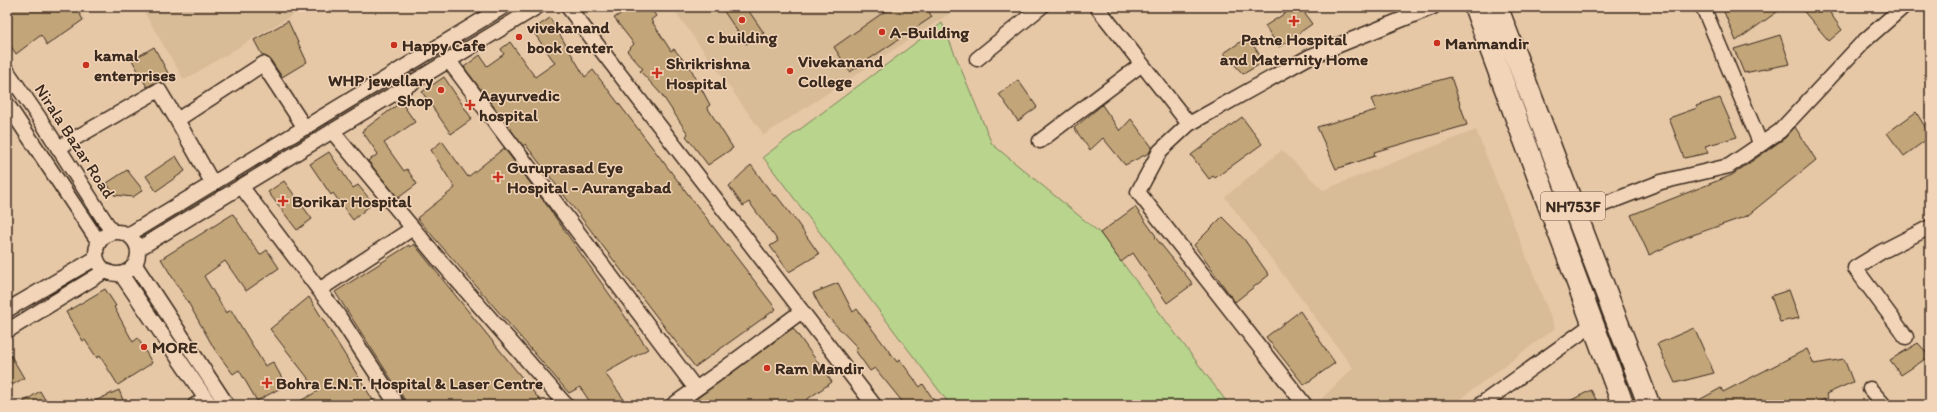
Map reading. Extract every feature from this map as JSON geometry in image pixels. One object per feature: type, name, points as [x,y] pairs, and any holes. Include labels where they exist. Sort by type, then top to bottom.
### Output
[{"type":"highway","name":"NH753F","points":[[1475,7],[1623,405]]},
{"type":"highway","name":"NH753F","points":[[1497,7],[1649,405]]},
{"type":"street","points":[[128,235],[503,7]]},
{"type":"street","points":[[138,248],[450,61],[537,7]]},
{"type":"street","points":[[568,7],[874,405]]},
{"type":"street","points":[[977,60],[1041,7]]},
{"type":"street","points":[[1097,7],[1189,124]]},
{"type":"street","points":[[1305,405],[1138,192],[1160,151],[1189,124],[1309,57],[1433,7]]},
{"type":"street","points":[[1703,7],[1761,145]]},
{"type":"street","points":[[1576,215],[1661,182],[1729,166],[1780,131],[1862,44],[1904,7]]},
{"type":"street","points":[[450,61],[696,389]]},
{"type":"street","points":[[177,120],[263,64],[305,128]]},
{"type":"street","points":[[1040,141],[1142,64]]},
{"type":"street","name":"Nirala Bazar Road","points":[[7,71],[112,232]]},
{"type":"street","points":[[58,148],[159,90],[213,184]]},
{"type":"street","name":"Nirala Bazar Road","points":[[7,104],[98,241]]},
{"type":"street","points":[[332,131],[413,228],[566,405]]},
{"type":"street","points":[[241,186],[338,315],[397,405]]},
{"type":"street","points":[[1906,337],[1855,268],[1881,252],[1930,227]]},
{"type":"street","points":[[319,290],[413,228]]},
{"type":"street","points":[[112,232],[120,232],[128,235],[138,248],[138,257],[135,265],[129,271],[121,274],[113,274],[105,271],[99,265],[96,258],[95,249],[98,241],[104,235],[112,232]]},
{"type":"street","points":[[7,310],[96,258]]},
{"type":"street","points":[[135,265],[227,405]]},
{"type":"street","points":[[7,331],[105,271]]},
{"type":"street","points":[[121,274],[204,403]]},
{"type":"street","points":[[673,405],[802,311]]},
{"type":"street","points":[[1486,403],[1593,324]]},
{"type":"street","points":[[1870,389],[1884,405]]},
{"type":"shaded area","points":[[141,7],[299,7],[301,10],[184,80]]},
{"type":"shaded area","name":"Vivekanand College","points":[[672,7],[959,7],[764,135]]},
{"type":"shaded area","points":[[1476,130],[1555,328],[1452,405],[1315,405],[1353,368],[1225,197],[1282,150],[1323,190]]},
{"type":"green space","points":[[942,23],[992,144],[1100,233],[1229,405],[950,405],[763,157]]},
{"type":"building","points":[[7,7],[76,7],[83,20],[47,45],[41,35],[16,54],[7,40]]},
{"type":"building","points":[[618,7],[650,7],[656,16],[651,20],[671,51],[674,49],[691,69],[710,105],[707,107],[733,148],[708,165],[686,136],[688,134],[662,95],[640,71],[643,69],[627,51],[634,44],[614,18],[622,13]]},
{"type":"building","name":"c building","points":[[721,7],[746,7],[764,33],[746,44]]},
{"type":"building","name":"A-Building","points":[[891,7],[926,7],[932,17],[850,72],[834,47]]},
{"type":"building","points":[[1295,7],[1315,7],[1305,14],[1312,24],[1279,47],[1265,26]]},
{"type":"building","points":[[1722,7],[1784,7],[1736,41]]},
{"type":"building","points":[[1800,7],[1826,7],[1842,30],[1829,41]]},
{"type":"building","points":[[550,18],[585,77],[593,70],[776,309],[695,367],[525,144],[523,146],[464,67],[480,55],[487,66],[504,54],[501,49],[510,42],[535,77],[555,63],[532,30]]},
{"type":"building","points":[[288,21],[307,62],[282,77],[270,59],[262,55],[254,40]]},
{"type":"building","points":[[1780,35],[1790,64],[1744,73],[1734,49]]},
{"type":"building","points":[[1248,37],[1264,62],[1243,74],[1224,53]]},
{"type":"building","points":[[154,47],[169,75],[147,87],[132,60]]},
{"type":"building","points":[[444,77],[472,119],[451,134],[422,92]]},
{"type":"building","points":[[1451,77],[1467,125],[1374,152],[1375,156],[1336,169],[1317,127],[1376,110],[1371,99]]},
{"type":"building","points":[[1018,80],[1037,107],[1018,121],[999,94]]},
{"type":"building","points":[[1720,98],[1737,137],[1705,146],[1708,153],[1684,158],[1669,118],[1697,108],[1696,106]]},
{"type":"building","points":[[401,102],[415,122],[384,143],[404,171],[407,169],[417,184],[398,198],[368,161],[378,154],[362,131]]},
{"type":"building","points":[[1102,105],[1120,131],[1131,119],[1152,147],[1149,153],[1125,165],[1103,138],[1090,150],[1074,128]]},
{"type":"building","points":[[1916,112],[1930,137],[1904,156],[1887,133]]},
{"type":"building","points":[[1242,117],[1262,144],[1215,178],[1213,176],[1209,179],[1191,155]]},
{"type":"building","points":[[1795,127],[1816,160],[1747,216],[1687,237],[1649,255],[1631,215],[1732,175],[1785,138]]},
{"type":"building","points":[[442,141],[468,177],[504,148],[546,204],[648,349],[605,373],[628,405],[592,405],[580,387],[569,393],[417,218],[455,188],[431,150]]},
{"type":"building","points":[[329,152],[353,188],[358,185],[373,203],[353,220],[333,193],[331,195],[310,164]]},
{"type":"building","points":[[176,156],[185,171],[156,191],[146,176]]},
{"type":"building","points":[[751,165],[774,196],[776,195],[796,221],[819,254],[789,272],[770,246],[778,241],[749,202],[743,206],[729,186]]},
{"type":"building","points":[[127,170],[143,190],[133,197],[114,195],[107,183]]},
{"type":"building","points":[[284,181],[312,219],[297,230],[268,192]]},
{"type":"building","points":[[1135,207],[1156,236],[1155,237],[1193,284],[1167,303],[1133,253],[1121,262],[1100,233]]},
{"type":"building","points":[[233,214],[260,255],[267,250],[279,268],[246,291],[225,261],[204,276],[226,313],[231,310],[265,366],[273,362],[286,385],[257,401],[239,370],[233,374],[215,350],[161,259]]},
{"type":"building","points":[[1222,217],[1244,239],[1269,275],[1235,302],[1194,245]]},
{"type":"building","points":[[414,244],[544,405],[408,405],[335,292],[409,245],[410,247]]},
{"type":"building","points":[[838,283],[853,312],[857,309],[897,362],[900,360],[920,387],[923,384],[937,405],[905,405],[875,368],[870,371],[855,350],[858,348],[823,312],[813,293]]},
{"type":"building","points":[[105,289],[116,306],[114,307],[133,342],[138,338],[152,363],[118,385],[100,356],[97,358],[85,340],[83,341],[66,312]]},
{"type":"building","points":[[1789,290],[1799,318],[1780,322],[1771,296]]},
{"type":"building","points":[[309,297],[376,405],[293,405],[318,391],[270,329]]},
{"type":"building","points":[[1300,311],[1335,363],[1304,385],[1266,337]]},
{"type":"building","points":[[793,328],[832,382],[799,405],[688,405]]},
{"type":"building","points":[[1694,328],[1714,373],[1675,383],[1657,344]]},
{"type":"building","points":[[1918,343],[1930,356],[1901,375],[1890,360]]},
{"type":"building","points":[[7,349],[24,378],[7,388]]},
{"type":"building","points":[[1807,349],[1814,364],[1844,359],[1853,382],[1826,394],[1828,398],[1811,405],[1690,405],[1721,388],[1723,392]]},
{"type":"building","points":[[119,390],[125,405],[86,405]]},
{"type":"building","points":[[1591,390],[1599,405],[1562,405]]},
{"type":"building","points":[[40,391],[48,405],[19,405]]},
{"type":"place","name":"c building","points":[[742,20]]},
{"type":"place","name":"Patne Hospital and Maternity Home","points":[[1294,21]]},
{"type":"place","name":"A-Building","points":[[882,32]]},
{"type":"place","name":"vivekanand book center","points":[[519,37]]},
{"type":"place","name":"Manmandir","points":[[1437,43]]},
{"type":"place","name":"Happy Cafe","points":[[394,45]]},
{"type":"place","name":"kamal enterprises","points":[[86,65]]},
{"type":"place","name":"Vivekanand College","points":[[790,71]]},
{"type":"place","name":"Shrikrishna Hospital","points":[[657,73]]},
{"type":"place","name":"WHP jewellary Shop","points":[[441,90]]},
{"type":"place","name":"Aayurvedic hospital","points":[[470,105]]},
{"type":"place","name":"Guruprasad Eye Hospital - Aurangabad","points":[[498,177]]},
{"type":"place","name":"Borikar Hospital","points":[[283,201]]},
{"type":"place","name":"MORE","points":[[144,347]]},
{"type":"place","name":"Ram Mandir","points":[[767,368]]},
{"type":"place","name":"Bohra E.N.T. Hospital & Laser Centre","points":[[267,383]]}]
